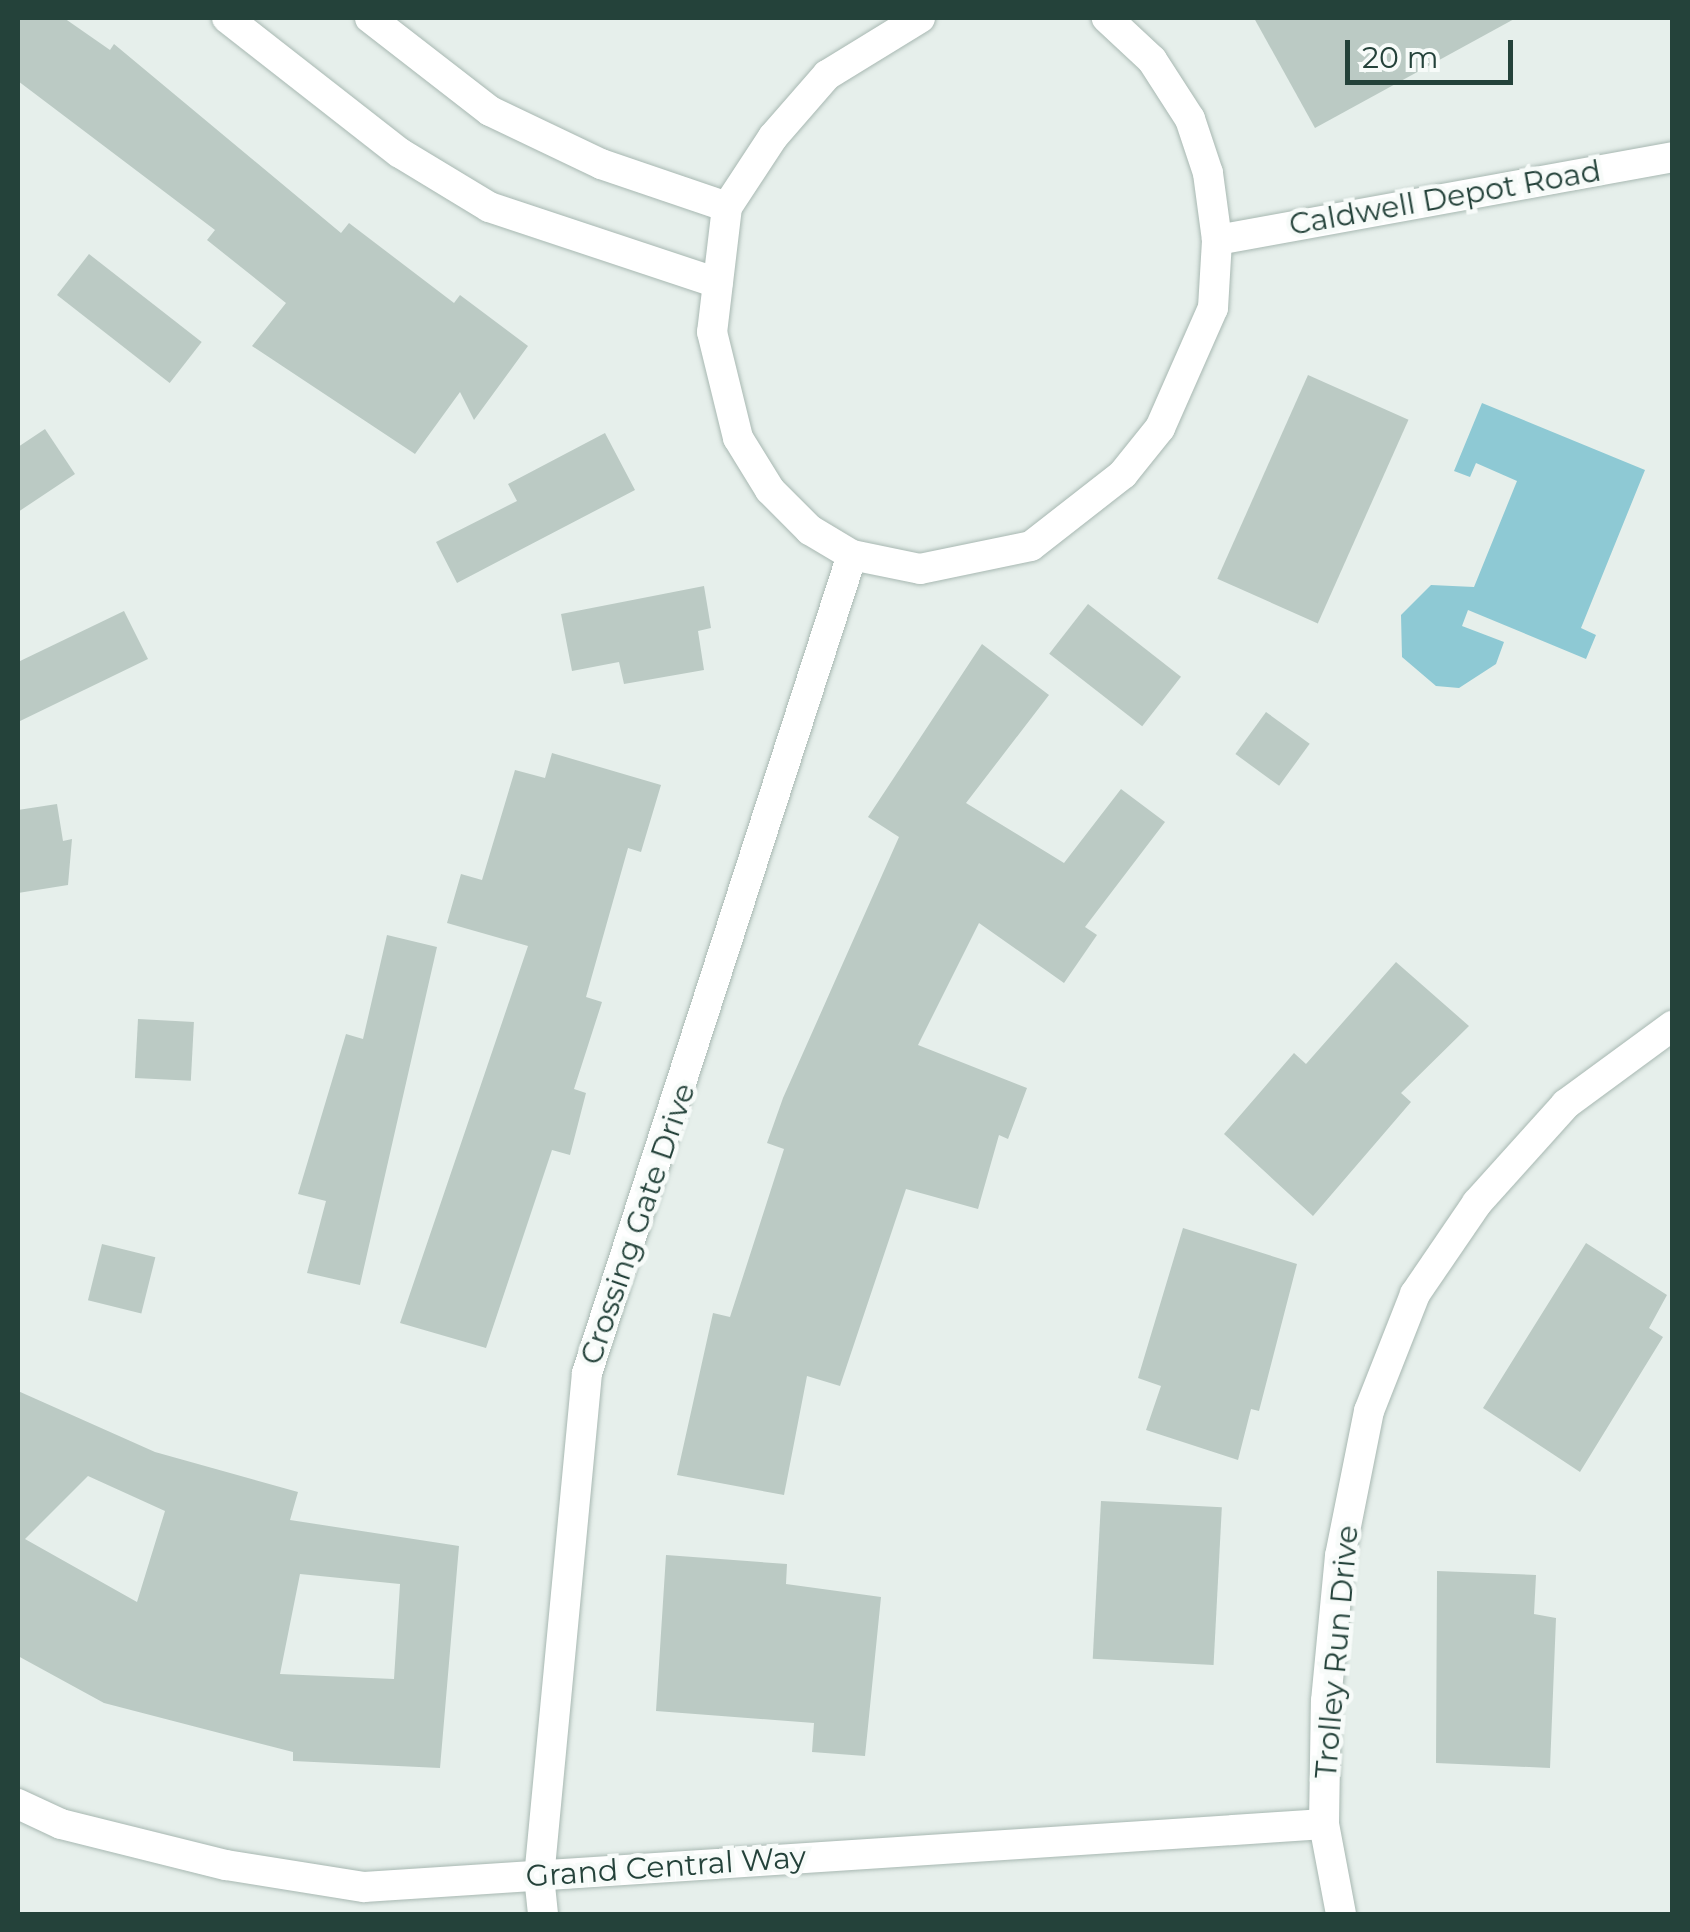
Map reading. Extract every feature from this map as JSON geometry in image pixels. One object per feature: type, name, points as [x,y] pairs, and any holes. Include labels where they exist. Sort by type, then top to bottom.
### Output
[{"type":"street","points":[[227,18],[400,153],[488,207],[718,283]]},
{"type":"street","points":[[370,18],[490,111],[601,164],[727,208]]},
{"type":"street","points":[[920,18],[827,76],[727,208],[712,332],[738,438],[770,490],[810,530],[852,555],[920,570],[972,564],[1031,546],[1094,498],[1160,428],[1188,374],[1213,308],[1217,240],[1208,172],[1190,119],[1152,60],[1107,18]]},
{"type":"street","name":"Caldwell Depot Road","points":[[1217,240],[1672,157]]},
{"type":"street","name":"Crossing Gate Drive","points":[[543,1914],[539,1878],[587,1373],[852,555]]},
{"type":"street","name":"Trolley Run Drive","points":[[1341,1914],[1324,1824],[1340,1556],[1368,1411],[1415,1294],[1477,1203],[1566,1104],[1650,1035],[1672,1026]]},
{"type":"street","name":"Grand Central Way","points":[[18,1804],[62,1824],[226,1865],[364,1887],[1324,1824]]},
{"type":"water","points":[[1482,403],[1645,470],[1581,628],[1596,635],[1586,659],[1468,610],[1462,626],[1504,642],[1496,664],[1459,688],[1436,686],[1402,657],[1401,615],[1431,585],[1474,587],[1517,481],[1476,463],[1470,477],[1454,471]]},
{"type":"building","points":[[18,18],[64,18],[110,50],[114,44],[341,233],[349,223],[454,303],[460,295],[528,346],[474,420],[460,392],[415,454],[252,346],[286,303],[207,240],[215,230],[18,81]]},
{"type":"building","points":[[1254,18],[1516,18],[1315,128]]},
{"type":"building","points":[[89,254],[202,342],[170,383],[57,295]]},
{"type":"building","points":[[1308,375],[1408,420],[1318,623],[1217,579]]},
{"type":"building","points":[[45,429],[75,474],[18,512],[18,447]]},
{"type":"building","points":[[605,433],[635,490],[457,583],[436,542],[517,501],[508,484]]},
{"type":"building","points":[[704,586],[711,628],[698,631],[704,670],[624,684],[619,662],[572,671],[561,614]]},
{"type":"building","points":[[1088,604],[1181,677],[1142,726],[1049,654]]},
{"type":"building","points":[[124,611],[148,659],[18,722],[18,662]]},
{"type":"building","points":[[982,644],[1049,695],[966,803],[1064,863],[1121,789],[1165,822],[1085,927],[1097,935],[1064,983],[979,923],[918,1045],[1027,1088],[1008,1139],[999,1135],[978,1209],[906,1189],[840,1386],[807,1376],[784,1495],[677,1475],[713,1313],[730,1317],[784,1149],[767,1143],[783,1098],[899,837],[868,817]]},
{"type":"building","points":[[1266,712],[1310,744],[1279,786],[1235,754]]},
{"type":"building","points":[[552,753],[661,785],[641,852],[628,848],[586,997],[602,1002],[574,1089],[586,1093],[570,1155],[552,1150],[486,1348],[400,1323],[528,946],[447,923],[461,874],[482,880],[515,770],[545,778]]},
{"type":"building","points":[[57,804],[63,841],[72,839],[68,885],[18,893],[18,810]]},
{"type":"building","points":[[387,935],[437,947],[360,1285],[307,1273],[326,1201],[298,1194],[346,1034],[363,1039]]},
{"type":"building","points":[[1396,962],[1469,1026],[1401,1093],[1411,1102],[1313,1216],[1224,1134],[1294,1053],[1306,1064]]},
{"type":"building","points":[[138,1019],[194,1022],[191,1081],[135,1078]]},
{"type":"building","points":[[1183,1228],[1297,1264],[1259,1411],[1251,1409],[1238,1460],[1146,1430],[1161,1386],[1138,1378]]},
{"type":"building","points":[[1586,1243],[1667,1295],[1649,1328],[1663,1337],[1580,1472],[1483,1408]]},
{"type":"building","points":[[102,1244],[155,1257],[141,1314],[88,1300]]},
{"type":"building","points":[[18,1391],[155,1452],[298,1492],[290,1520],[459,1546],[440,1768],[293,1761],[293,1752],[104,1703],[18,1656]],"holes":[[[88,1476],[165,1511],[137,1602],[25,1539]],[[300,1574],[400,1584],[394,1679],[280,1674]]]},
{"type":"building","points":[[1101,1501],[1222,1507],[1214,1665],[1093,1659]]},
{"type":"building","points":[[666,1555],[787,1564],[786,1584],[881,1597],[865,1756],[812,1752],[814,1723],[656,1711]]},
{"type":"building","points":[[1437,1571],[1536,1575],[1534,1614],[1556,1618],[1550,1768],[1436,1763]]}]
